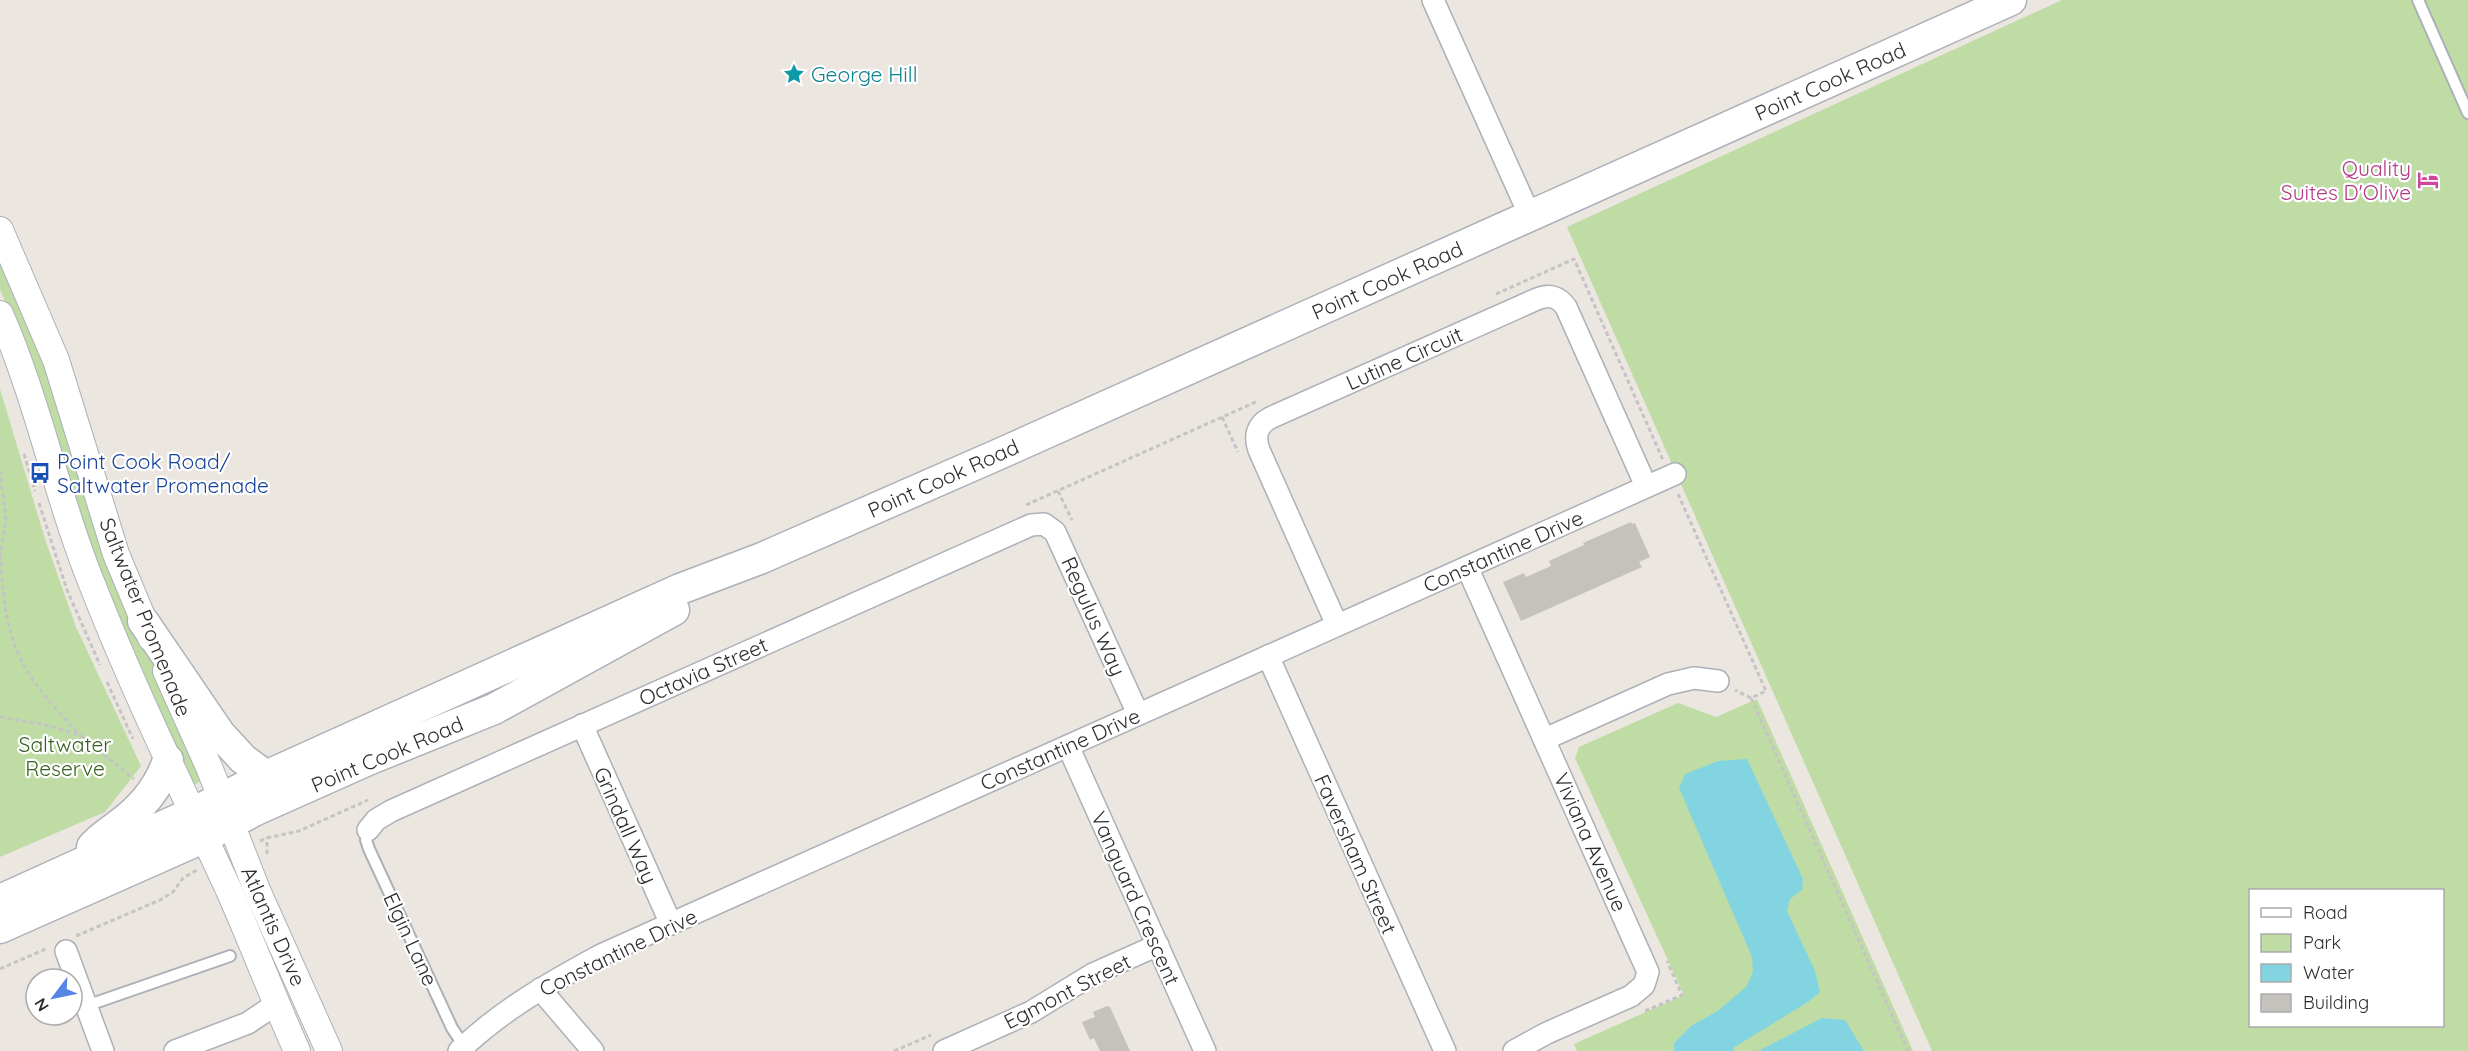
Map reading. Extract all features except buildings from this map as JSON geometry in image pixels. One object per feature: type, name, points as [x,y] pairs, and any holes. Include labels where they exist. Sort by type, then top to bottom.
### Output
[{"type":"main road","name":"Point Cook Road","points":[[231,825],[266,776],[680,589],[762,558],[1039,436],[2011,0]]},
{"type":"main road","name":"Point Cook Road","points":[[0,928],[203,838],[368,760],[494,709],[642,628],[762,558]]},
{"type":"main road","points":[[144,621],[220,734],[243,759],[266,776]]},
{"type":"main road","points":[[77,866],[99,838],[119,825],[151,796],[163,777],[168,760]]},
{"type":"main road","name":"Point Cook Road","points":[[0,900],[77,866],[203,838]]},
{"type":"street","points":[[1433,0],[1530,216]]},
{"type":"street","name":"Saltwater Promenade","points":[[0,230],[56,360],[116,554],[231,825]]},
{"type":"street","name":"Lutine Circuit","points":[[1337,625],[1259,450],[1256,438],[1258,429],[1270,418],[1537,298],[1555,297],[1566,306],[1647,486]]},
{"type":"street","name":"Saltwater Promenade","points":[[0,314],[20,361],[93,588],[203,838]]},
{"type":"street","name":"Constantine Drive","points":[[461,1049],[540,989],[602,955],[1673,475]]},
{"type":"street","name":"Regulus Way","points":[[1044,524],[1053,529],[1058,538],[1137,714]]},
{"type":"street","name":"Octavia Street","points":[[368,830],[376,820],[391,811],[1024,527],[1044,524]]},
{"type":"street","name":"Viviana Avenue","points":[[1467,567],[1648,972],[1644,985],[1631,996],[1546,1033],[1514,1051]]},
{"type":"street","name":"Faversham Street","points":[[1268,656],[1445,1051]]},
{"type":"street","points":[[1545,739],[1668,684],[1694,678],[1718,681]]},
{"type":"street","name":"Grindall Way","points":[[582,725],[671,924]]},
{"type":"street","name":"Vanguard Crescent","points":[[1068,746],[1205,1051]]},
{"type":"street","name":"Atlantis Drive","points":[[231,825],[329,1051]]},
{"type":"street","name":"Atlantis Drive","points":[[203,838],[234,901],[297,1051]]},
{"type":"street","points":[[63,945],[103,1051]]},
{"type":"street","name":"Egmont Street","points":[[940,1042],[1031,1012],[1093,974],[1158,945]]},
{"type":"street","points":[[540,989],[593,1051]]},
{"type":"street","points":[[175,1051],[248,1023],[276,1004]]},
{"type":"lane","points":[[2418,0],[2468,113]]},
{"type":"lane","name":"Elgin Lane","points":[[368,830],[366,840],[369,849],[461,1049]]},
{"type":"lane","points":[[86,1006],[231,956]]},
{"type":"path","points":[[1487,298],[1574,259],[1673,475],[1766,691],[1751,698]]},
{"type":"path","points":[[1022,507],[1258,401]]},
{"type":"path","points":[[0,471],[6,520],[0,556],[6,613],[17,652],[40,689],[80,735],[139,783]]},
{"type":"path","points":[[1718,681],[1751,698],[1908,1051]]},
{"type":"path","points":[[0,717],[46,725],[80,735]]},
{"type":"path","points":[[231,825],[267,838],[299,831],[378,796]]},
{"type":"path","points":[[0,969],[63,945],[174,892],[203,838]]},
{"type":"path","points":[[894,1051],[940,1042]]},
{"type":"green space","points":[[2062,0],[2468,0],[2468,1051],[1932,1051],[1567,227]]},
{"type":"green space","points":[[0,253],[31,323],[144,643],[197,761],[202,781],[191,786],[118,623],[13,319],[0,290]]},
{"type":"green space","name":"Saltwater Reserve","points":[[0,389],[46,542],[76,627],[141,766],[105,812],[0,857]]},
{"type":"green space","points":[[1757,699],[1913,1051],[1577,1051],[1574,1044],[1684,995],[1575,758],[1579,747],[1678,703],[1716,717]]},
{"type":"water","points":[[1747,759],[1803,879],[1802,890],[1790,899],[1787,911],[1815,971],[1820,992],[1808,1002],[1733,1048],[1735,1051],[1674,1051],[1674,1043],[1691,1026],[1719,1010],[1747,986],[1753,972],[1752,957],[1679,788],[1685,774],[1718,761]]},
{"type":"water","points":[[1822,1018],[1845,1020],[1864,1051],[1758,1051]]},
{"type":"place","name":"George Hill","points":[[794,74]]},
{"type":"place","name":"Quality Suites D'Olive","points":[[2428,180]]},
{"type":"place","name":"Point Cook Road/ Saltwater Promenade","points":[[40,473]]}]
